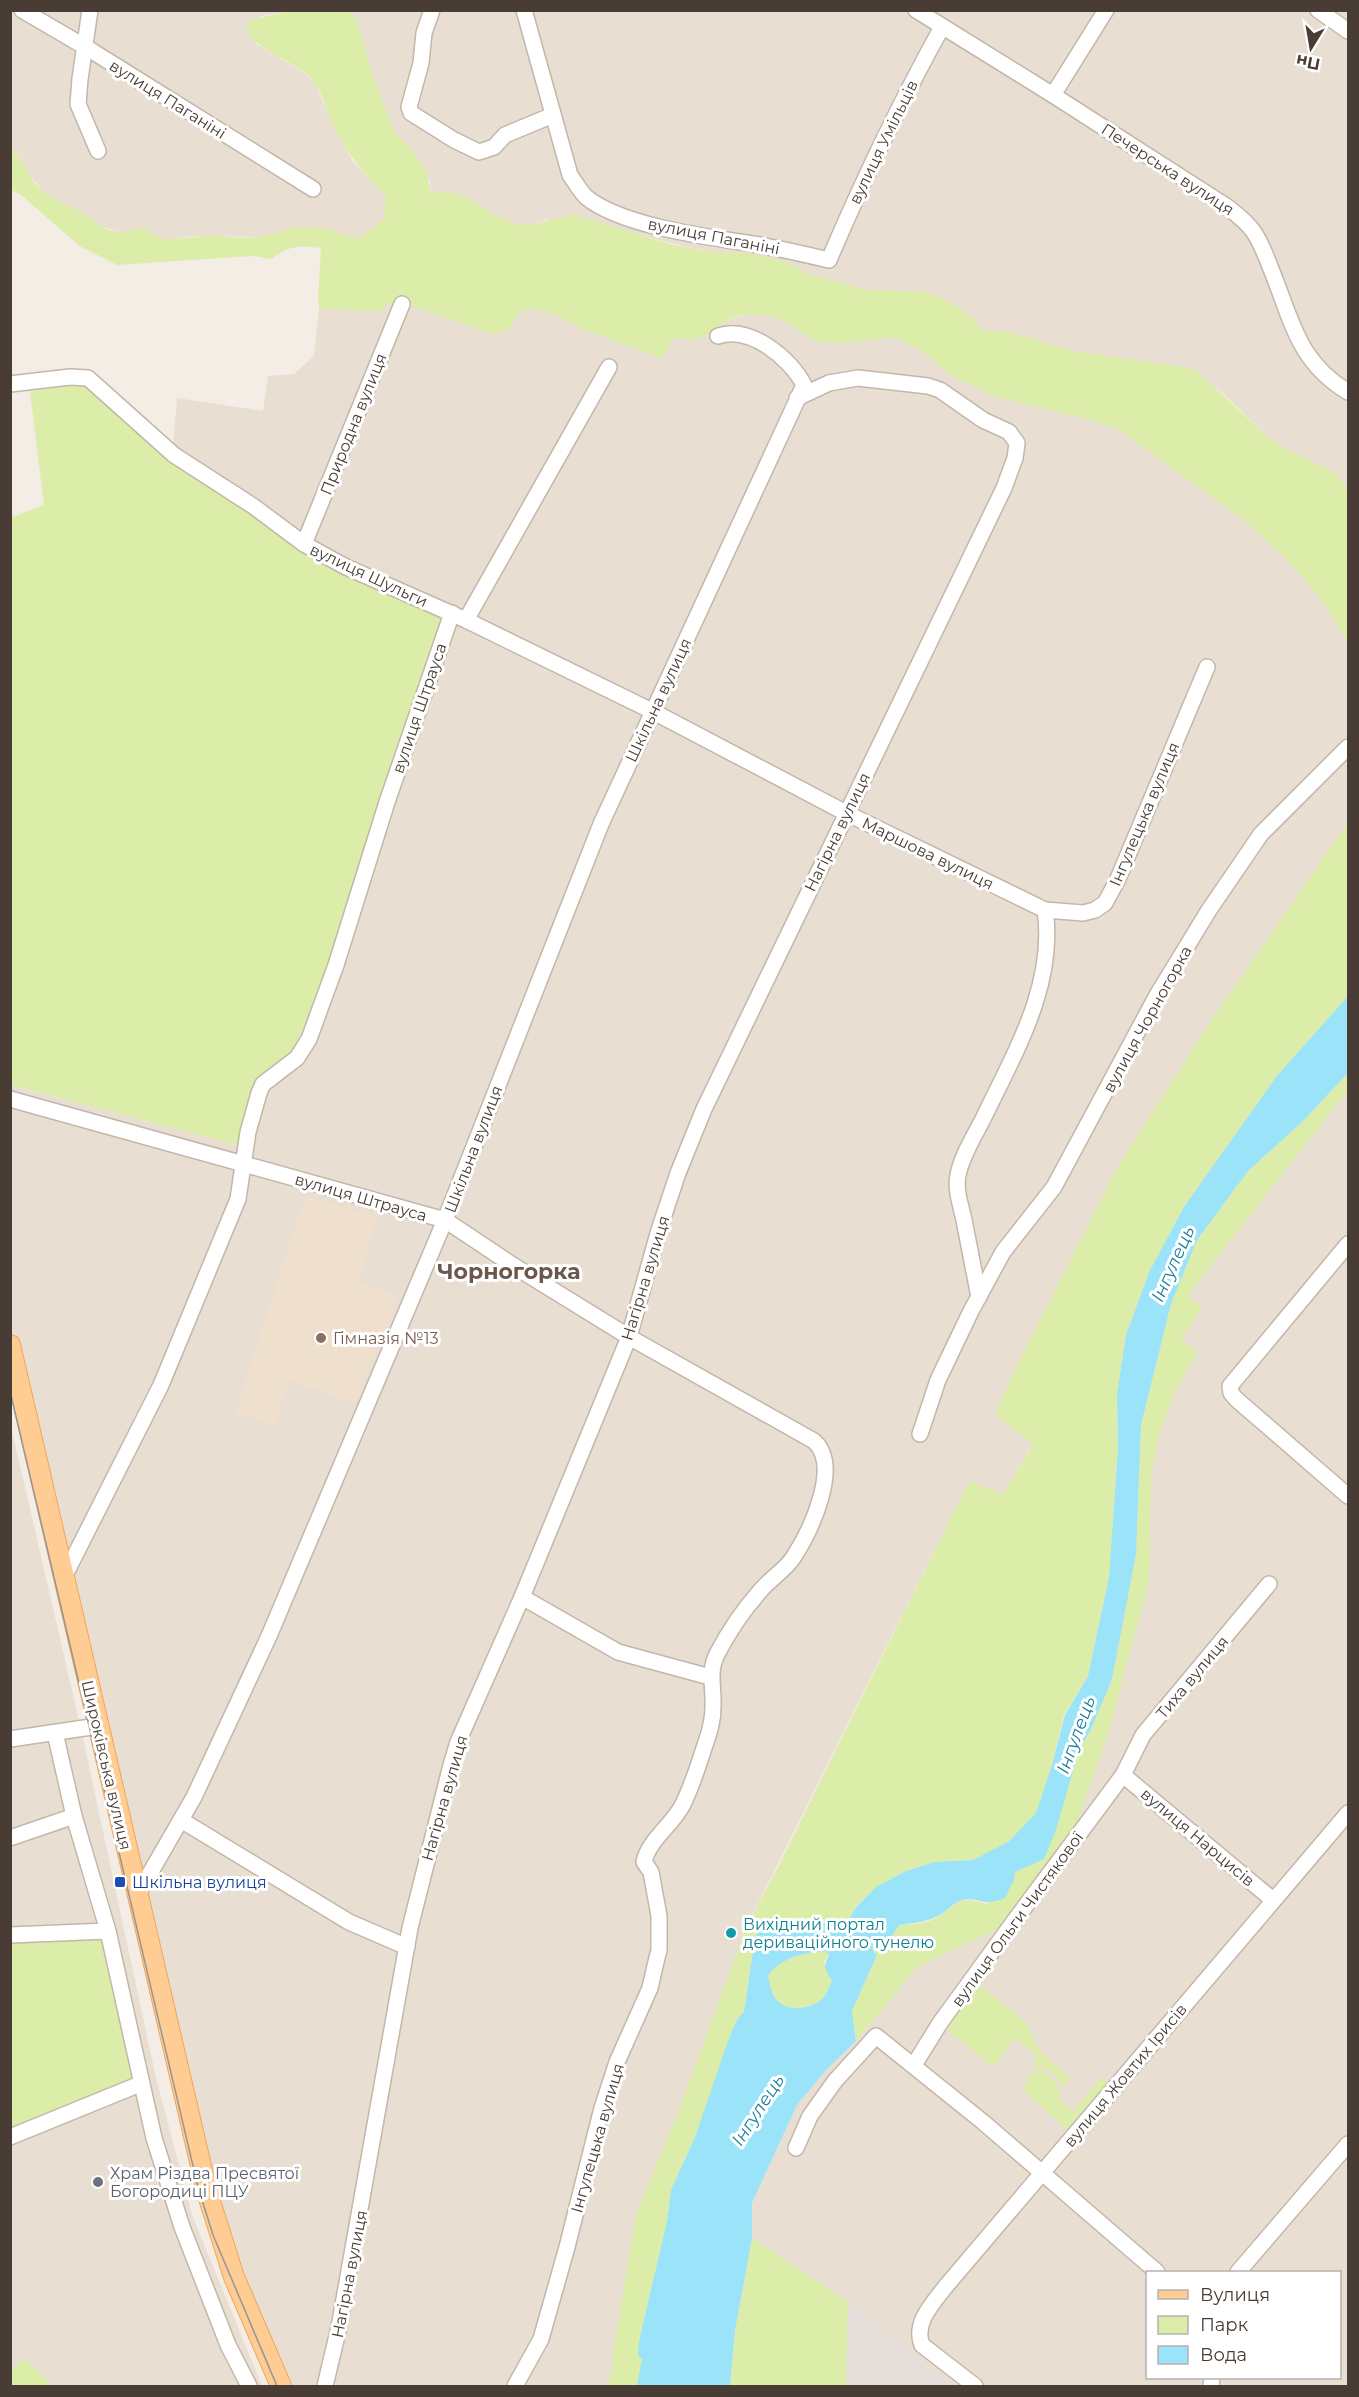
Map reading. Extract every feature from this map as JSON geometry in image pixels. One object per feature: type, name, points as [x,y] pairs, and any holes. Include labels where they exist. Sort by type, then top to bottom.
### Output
[{"type":"main road","name":"Широківська вулиця","points":[[10,1345],[207,2192],[234,2277],[281,2386]]},
{"type":"street","name":"вулиця Паганіні","points":[[22,10],[85,46],[312,189]]},
{"type":"street","points":[[90,10],[78,105],[98,151]]},
{"type":"street","points":[[432,10],[424,33],[421,63],[409,107],[411,112],[454,140],[479,152],[494,147],[505,135],[553,115]]},
{"type":"street","name":"вулиця Паганіні","points":[[524,10],[570,175],[586,197],[619,215],[716,240],[753,244],[829,260]]},
{"type":"street","name":"Печерська вулиця","points":[[916,10],[1053,95],[1242,218],[1265,254],[1302,348],[1316,366],[1334,383],[1348,392]]},
{"type":"street","points":[[1053,95],[1106,10]]},
{"type":"street","points":[[1318,10],[1348,31]]},
{"type":"street","name":"вулиця Умільців","points":[[829,260],[862,181],[903,98],[942,27]]},
{"type":"street","name":"Природна вулиця","points":[[304,544],[402,304]]},
{"type":"street","points":[[718,336],[736,333],[762,343],[793,368],[801,392]]},
{"type":"street","points":[[466,620],[609,368]]},
{"type":"street","name":"вулиця Шульги","points":[[10,384],[70,377],[88,378],[174,454],[253,506],[304,544],[346,567],[452,613],[652,711]]},
{"type":"street","name":"Нагірна вулиця","points":[[326,2386],[344,2304],[407,1947],[429,1847],[458,1742],[522,1598],[629,1337],[659,1230],[678,1173],[704,1109],[1004,488],[1015,458],[1017,443],[1010,432],[983,420],[948,394],[928,386],[858,378],[829,383],[801,392]]},
{"type":"street","name":"Шкільна вулиця","points":[[138,1894],[194,1797],[269,1636],[445,1220],[601,824],[801,392]]},
{"type":"street","name":"вулиця Штрауса","points":[[245,1164],[248,1132],[263,1084],[297,1058],[309,1039],[336,965],[387,802],[452,613]]},
{"type":"street","name":"Інгулецька вулиця","points":[[1045,910],[1083,913],[1095,910],[1105,903],[1207,667]]},
{"type":"street","name":"Маршова вулиця","points":[[652,711],[846,813],[1045,910]]},
{"type":"street","name":"вулиця Чорногорка","points":[[920,1434],[938,1380],[971,1311],[1003,1252],[1054,1187],[1156,997],[1209,910],[1261,834],[1348,747]]},
{"type":"street","points":[[979,1297],[959,1195],[958,1177],[966,1154],[1008,1070],[1038,997],[1046,954],[1048,928],[1045,910]]},
{"type":"street","name":"вулиця Штрауса","points":[[10,1100],[445,1220],[629,1337],[814,1441]]},
{"type":"street","points":[[64,1576],[161,1385],[238,1199],[245,1164]]},
{"type":"street","points":[[1348,1244],[1230,1386],[1231,1393],[1348,1496]]},
{"type":"street","name":"Інгулецька вулиця","points":[[514,2386],[541,2339],[602,2108],[617,2062],[650,1988],[659,1950],[659,1916],[651,1872],[644,1862],[646,1852],[666,1830],[682,1806],[695,1774],[712,1722],[714,1705],[710,1677],[717,1654],[743,1612],[761,1590],[791,1561],[812,1526],[825,1468],[822,1449],[814,1441]]},
{"type":"street","name":"Тиха вулиця","points":[[1123,1775],[1143,1735],[1269,1584]]},
{"type":"street","points":[[522,1598],[618,1652],[710,1677]]},
{"type":"street","points":[[10,1739],[98,1726]]},
{"type":"street","points":[[55,1733],[74,1816],[108,1931],[140,2084],[154,2138],[182,2227],[228,2344],[249,2386]]},
{"type":"street","name":"вулиця Нарцисів","points":[[1123,1775],[1274,1900]]},
{"type":"street","name":"вулиця Ольги Чистякової","points":[[914,2065],[940,2024],[1123,1775]]},
{"type":"street","name":"вулиця Жовтих Ірисів","points":[[975,2386],[922,2345],[918,2337],[919,2327],[926,2313],[946,2286],[1348,1813]]},
{"type":"street","points":[[10,1838],[74,1816]]},
{"type":"street","points":[[181,1820],[349,1922],[407,1947]]},
{"type":"street","points":[[10,1935],[108,1931]]},
{"type":"street","points":[[796,2148],[810,2116],[835,2081],[876,2036],[914,2065],[1156,2271]]},
{"type":"street","points":[[10,2137],[140,2084]]},
{"type":"street","points":[[1239,2271],[1348,2144]]},
{"type":"shaded area","points":[[11,11],[291,11],[261,16],[256,44],[301,71],[315,83],[334,127],[352,160],[386,197],[384,218],[359,239],[331,229],[298,227],[259,237],[194,236],[170,240],[153,236],[145,227],[130,232],[120,232],[100,226],[84,214],[46,194],[11,149]]},
{"type":"shaded area","points":[[349,11],[1348,11],[1348,491],[1338,476],[1288,450],[1267,436],[1225,395],[1190,368],[1079,352],[1004,332],[982,331],[974,319],[945,299],[923,292],[867,290],[808,274],[792,264],[747,253],[714,252],[673,244],[624,230],[546,220],[531,225],[515,224],[477,204],[443,191],[431,193],[430,182],[394,132],[373,75],[357,21]]},
{"type":"shaded area","name":"Чорногорка","points":[[403,303],[519,312],[533,308],[556,315],[583,329],[620,342],[672,338],[697,339],[732,319],[751,314],[776,317],[802,331],[815,342],[850,343],[895,337],[921,350],[952,376],[993,396],[1095,421],[1119,430],[1244,520],[1292,564],[1324,603],[1348,642],[1348,822],[1207,1027],[1117,1168],[1017,1366],[996,1414],[1033,1443],[1003,1495],[969,1481],[746,1928],[680,2108],[636,2214],[608,2386],[281,2386],[234,2277],[11,1345],[10,1085],[237,1145],[255,1085],[295,1048],[329,963],[344,914],[172,460],[177,398],[263,411],[268,376],[294,374],[314,356],[319,309]]},
{"type":"shaded area","points":[[1348,1090],[1348,2386],[952,2386],[848,2302],[752,2238],[752,2203],[797,2105],[826,2070],[856,2041],[917,1967],[1010,1923],[1149,1505],[1151,1477],[1159,1436],[1174,1393],[1198,1352],[1181,1340],[1202,1307],[1187,1296]]},
{"type":"shaded area","name":"Гімназія №13","points":[[305,1196],[377,1216],[360,1283],[399,1296],[355,1404],[290,1380],[275,1424],[235,1413]]},
{"type":"shaded area","points":[[10,1422],[81,1729],[156,2078],[192,2215],[262,2386],[54,2386],[26,2360],[11,2370]]},
{"type":"shaded area","points":[[848,2302],[952,2386],[846,2386]]},
{"type":"green space","points":[[291,11],[349,11],[357,21],[373,75],[394,131],[413,151],[426,170],[431,193],[443,191],[464,196],[493,214],[515,224],[531,225],[572,214],[673,245],[767,257],[792,264],[808,274],[867,290],[923,292],[945,299],[974,319],[982,331],[1004,331],[1079,352],[1190,368],[1198,372],[1267,436],[1288,450],[1338,476],[1348,491],[1348,642],[1324,603],[1292,564],[1244,520],[1119,430],[1095,421],[993,396],[952,376],[921,350],[895,337],[850,343],[815,342],[796,328],[775,318],[764,315],[741,316],[729,320],[700,338],[688,340],[673,338],[663,359],[583,329],[556,315],[533,308],[519,312],[510,329],[493,334],[403,303],[385,305],[382,311],[319,309],[321,248],[295,247],[271,259],[253,256],[117,265],[81,247],[21,195],[11,190],[10,149],[19,158],[35,183],[45,192],[104,228],[113,231],[145,227],[153,236],[170,240],[209,235],[259,237],[298,227],[331,229],[359,239],[384,218],[386,197],[345,147],[316,85],[301,71],[263,48],[247,32],[250,20]]},
{"type":"green space","points":[[71,383],[86,384],[249,508],[445,616],[329,963],[295,1048],[255,1085],[237,1145],[11,1085],[10,518],[44,505],[30,392]]},
{"type":"green space","points":[[1348,822],[1348,996],[1276,1077],[1184,1207],[1149,1272],[1126,1335],[1117,1394],[1118,1447],[1109,1577],[1088,1676],[1064,1715],[1052,1765],[1036,1813],[1008,1842],[973,1860],[934,1862],[906,1871],[876,1887],[856,1906],[844,1927],[804,1921],[763,1924],[755,1938],[744,2012],[738,2018],[695,2137],[671,2190],[667,2221],[639,2341],[642,2365],[637,2386],[608,2386],[636,2214],[680,2108],[746,1928],[969,1481],[1003,1495],[1033,1444],[995,1414],[1117,1168],[1207,1027]]},
{"type":"green space","points":[[1348,1073],[1348,1090],[1187,1296],[1202,1307],[1181,1340],[1198,1352],[1174,1393],[1159,1436],[1151,1477],[1149,1582],[1109,1730],[1075,1829],[1010,1923],[917,1967],[856,2041],[852,2011],[877,1955],[873,1951],[872,1937],[878,1936],[890,1942],[893,1932],[899,1925],[929,1921],[966,1900],[986,1904],[1014,1880],[1015,1872],[1044,1859],[1056,1830],[1079,1750],[1091,1729],[1112,1679],[1136,1554],[1141,1425],[1171,1304],[1197,1240],[1248,1171],[1302,1122]]},
{"type":"green space","points":[[105,1935],[134,2078],[11,2128],[10,1939]]},
{"type":"green space","points":[[819,1951],[829,1954],[824,1962],[832,1981],[824,1996],[813,2005],[800,2008],[786,2006],[776,1999],[768,1976],[772,1970],[798,1956]]},
{"type":"green space","points":[[973,1979],[1026,2023],[1041,2053],[1071,2078],[1063,2088],[1052,2073],[1032,2065],[1037,2055],[1015,2038],[993,2067],[940,2023]]},
{"type":"green space","points":[[1040,2070],[1055,2082],[1060,2101],[1073,2112],[1102,2077],[1110,2085],[1070,2132],[1022,2089],[1029,2080],[1027,2078],[1033,2072]]},
{"type":"green space","points":[[752,2238],[848,2302],[846,2386],[730,2386],[735,2331]]},
{"type":"green space","points":[[25,2359],[54,2386],[11,2386],[11,2370]]},
{"type":"water","name":"Інгулець","points":[[1348,996],[1348,1073],[1302,1122],[1248,1171],[1197,1240],[1171,1304],[1141,1425],[1136,1554],[1112,1679],[1091,1729],[1079,1750],[1056,1830],[1044,1859],[1015,1872],[1014,1880],[1005,1898],[991,1902],[971,1899],[960,1901],[935,1917],[899,1925],[887,1944],[882,1944],[878,1937],[872,1938],[873,1951],[877,1955],[852,2011],[856,2041],[826,2070],[797,2105],[752,2203],[752,2238],[735,2331],[730,2386],[637,2386],[642,2359],[638,2355],[639,2341],[667,2221],[671,2190],[695,2137],[729,2038],[738,2018],[744,2012],[755,1938],[763,1924],[804,1921],[844,1927],[856,1907],[876,1887],[906,1871],[934,1862],[973,1860],[1008,1842],[1036,1813],[1065,1715],[1088,1676],[1109,1577],[1118,1447],[1117,1394],[1126,1335],[1149,1272],[1184,1207],[1276,1077]],"holes":[[[825,1951],[829,1954],[825,1967],[832,1981],[823,1998],[813,2005],[800,2008],[786,2006],[776,1999],[768,1976],[772,1970],[793,1957]]]},
{"type":"tram line","points":[[10,1391],[198,2187],[213,2235],[277,2386]]},
{"type":"place","name":"Гімназія №13","points":[[321,1338]]},
{"type":"place","name":"Шкільна вулиця","points":[[120,1882]]},
{"type":"place","name":"Вихідний портал дериваційного тунелю","points":[[731,1933]]},
{"type":"place","name":"Храм Різдва Пресвятої Богородиці ПЦУ","points":[[98,2182]]},
{"type":"district","name":"Чорногорка","points":[[509,1271]]}]
